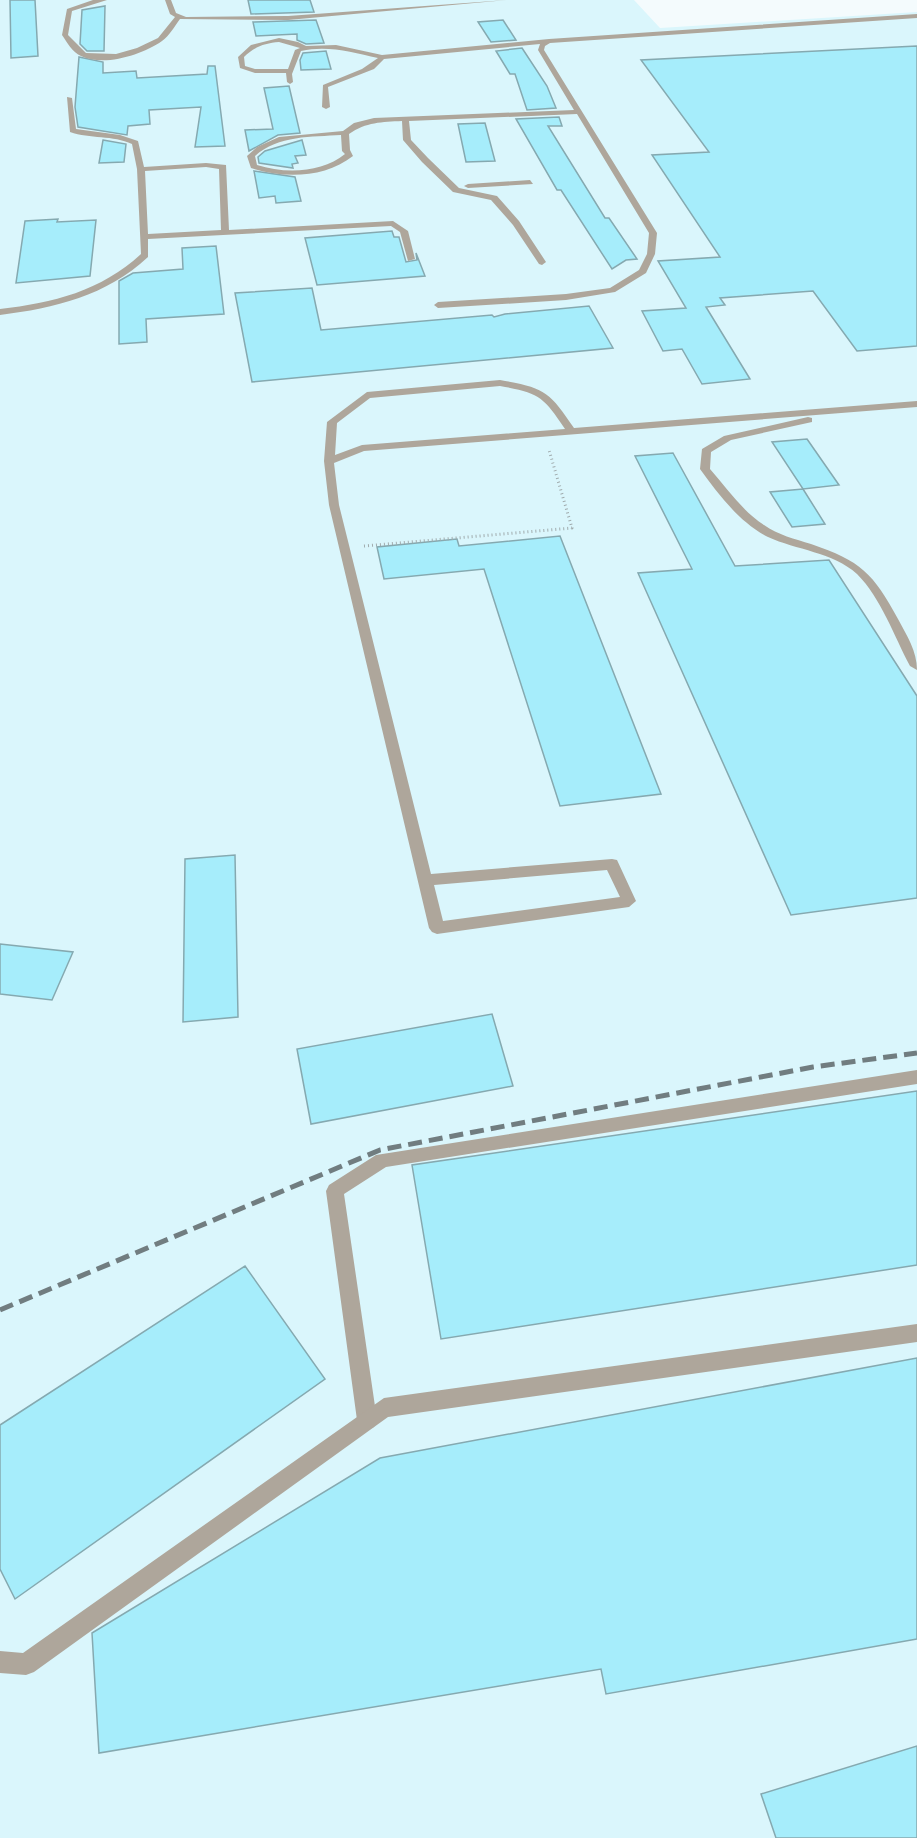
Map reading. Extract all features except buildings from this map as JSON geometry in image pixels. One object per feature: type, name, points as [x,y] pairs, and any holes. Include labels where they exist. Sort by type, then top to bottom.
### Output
[{"type":"street","points":[[104,0],[69,10],[65,35],[74,48],[85,55],[120,56],[144,48],[166,34],[178,17]]},
{"type":"street","points":[[168,0],[173,14],[178,17],[288,18],[504,0]]},
{"type":"street","points":[[291,71],[255,71],[242,67],[241,57],[247,49],[269,41],[289,40],[303,47],[336,47],[382,57],[549,41],[917,16]]},
{"type":"street","points":[[438,305],[566,297],[612,290],[643,271],[651,254],[653,233],[541,50],[542,45],[549,41]]},
{"type":"street","points":[[290,82],[298,50],[303,47]]},
{"type":"street","points":[[326,107],[325,86],[347,75],[370,68],[382,57]]},
{"type":"street","points":[[0,312],[32,309],[108,285],[131,270],[145,255],[141,169],[135,143],[128,139],[81,134],[73,130],[69,98]]},
{"type":"street","points":[[345,133],[346,151],[350,154],[337,164],[298,171],[266,171],[254,166],[252,156],[258,147],[280,140],[345,133],[357,125],[374,120],[580,112]]},
{"type":"street","points":[[405,118],[407,140],[453,187],[494,198],[516,223],[542,262]]},
{"type":"street","points":[[141,169],[206,165],[224,167],[225,231]]},
{"type":"street","points":[[453,187],[530,182]]},
{"type":"street","points":[[145,237],[393,223],[404,231],[411,259]]},
{"type":"street","points":[[425,880],[612,864],[629,901],[437,928],[425,880],[346,547],[334,505],[329,461],[332,422],[367,395],[500,383],[532,389],[550,400],[572,432]]},
{"type":"street","points":[[329,461],[362,448],[915,406]]},
{"type":"street","points":[[818,413],[805,422],[728,438],[706,451],[705,469],[744,513],[768,533],[818,550],[860,570],[884,606],[916,666]]},
{"type":"street","points":[[367,1420],[335,1191],[382,1160],[917,1077]]},
{"type":"street","points":[[0,1662],[26,1664],[384,1408],[917,1333]]},
{"type":"path","points":[[346,547],[572,528],[545,435]]},
{"type":"shaded area","points":[[0,0],[634,0],[660,28],[917,12],[917,1838],[0,1838]]},
{"type":"railway","points":[[0,1310],[380,1150],[813,1067],[917,1053]]}]
